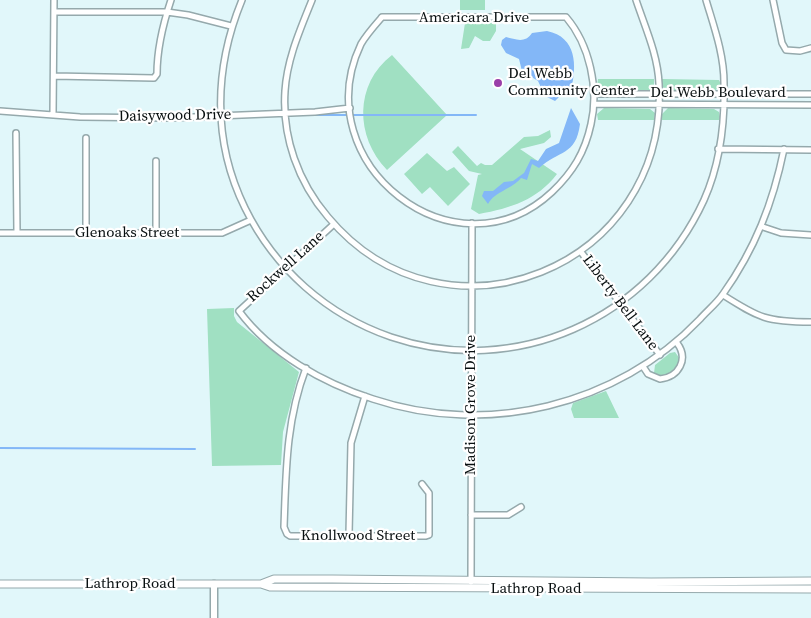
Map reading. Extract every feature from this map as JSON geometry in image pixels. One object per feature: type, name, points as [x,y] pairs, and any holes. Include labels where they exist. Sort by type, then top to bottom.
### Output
[{"type":"main road","name":"Lathrop Road","points":[[261,584],[274,579],[471,579],[656,586],[811,589]]},
{"type":"main road","name":"Lathrop Road","points":[[0,584],[261,584],[270,587],[471,588],[656,586],[811,581]]},
{"type":"street","points":[[53,115],[54,0]]},
{"type":"street","points":[[54,76],[154,78],[157,74],[157,55],[171,0]]},
{"type":"street","points":[[242,0],[231,26],[220,88],[220,117],[229,168],[251,220],[264,242],[287,269],[318,298],[346,318],[373,331],[410,344],[436,349],[471,352],[526,346],[585,325],[621,303],[656,271],[674,250],[704,200],[718,149],[724,80],[718,40],[706,0]]},
{"type":"street","points":[[312,0],[294,46],[285,92],[285,113],[289,141],[298,169],[317,204],[358,247],[398,271],[445,285],[471,286],[512,283],[557,266],[581,252],[622,211],[644,174],[656,129],[659,93],[655,54],[636,0]]},
{"type":"street","points":[[773,0],[786,50],[800,51],[811,48]]},
{"type":"street","points":[[54,12],[167,12],[188,14],[231,26]]},
{"type":"street","name":"Americara Drive","points":[[350,108],[351,83],[361,44],[382,17],[566,17],[587,56],[595,94]]},
{"type":"street","points":[[350,108],[350,122],[357,144],[370,167],[387,188],[422,212],[445,220],[472,222],[498,220],[529,209],[538,204],[562,182],[586,147],[595,104],[595,94]]},
{"type":"street","name":"Del Webb Boulevard","points":[[595,94],[811,94]]},
{"type":"street","name":"Del Webb Boulevard","points":[[595,104],[811,105]]},
{"type":"street","name":"Daisywood Drive","points":[[0,111],[114,118],[220,117],[350,108]]},
{"type":"street","points":[[16,134],[16,233]]},
{"type":"street","points":[[86,138],[86,233]]},
{"type":"street","points":[[718,149],[811,150]]},
{"type":"street","points":[[306,368],[349,391],[393,406],[427,413],[496,415],[540,409],[577,398],[644,368],[677,342],[723,295],[763,227],[774,194],[784,149]]},
{"type":"street","points":[[156,161],[156,233]]},
{"type":"street","name":"Glenoaks Street","points":[[0,233],[222,232],[251,220]]},
{"type":"street","name":"Madison Grove Drive","points":[[471,588],[472,222]]},
{"type":"street","name":"Rockwell Lane","points":[[306,368],[278,349],[248,322],[239,311],[334,224]]},
{"type":"street","points":[[763,227],[781,233],[811,235]]},
{"type":"street","name":"Liberty Bell Lane","points":[[581,252],[660,356]]},
{"type":"street","points":[[723,295],[753,314],[773,321],[811,322]]},
{"type":"street","points":[[644,368],[648,374],[660,379],[676,373],[681,367],[683,357],[677,342]]},
{"type":"street","name":"Knollwood Street","points":[[306,368],[290,418],[286,448],[284,527],[287,534],[290,536],[429,534],[429,493],[422,484]]},
{"type":"street","points":[[349,534],[351,443],[365,396]]},
{"type":"street","points":[[472,516],[508,515],[522,507]]},
{"type":"street","points":[[214,584],[214,618]]},
{"type":"green space","points":[[460,0],[485,0],[485,10],[460,10]]},
{"type":"green space","points":[[465,23],[496,23],[496,31],[490,41],[483,41],[475,36],[469,48],[461,49]]},
{"type":"green space","points":[[392,55],[447,115],[387,170],[376,157],[369,142],[364,127],[363,111],[365,95],[371,81],[380,67]]},
{"type":"green space","points":[[598,79],[654,79],[654,88],[649,91],[603,91],[597,85]]},
{"type":"green space","points":[[662,79],[719,80],[721,84],[715,91],[667,91],[662,86]]},
{"type":"green space","points":[[604,108],[650,109],[655,113],[654,120],[598,120],[597,114]]},
{"type":"green space","points":[[668,108],[714,109],[719,112],[720,117],[719,120],[662,120],[662,114]]},
{"type":"green space","points":[[550,130],[551,137],[544,143],[520,149],[557,174],[549,183],[532,196],[512,206],[479,214],[471,209],[478,175],[482,174],[469,171],[452,152],[458,146],[477,166],[481,163],[492,165],[524,137],[538,136]]},
{"type":"green space","points":[[427,153],[447,171],[454,167],[470,184],[448,206],[430,187],[422,194],[404,174]]},
{"type":"green space","points":[[234,308],[234,316],[237,322],[299,372],[283,432],[281,465],[212,466],[207,309]]},
{"type":"green space","points":[[675,352],[680,359],[670,373],[658,375],[654,373],[655,365],[670,353]]},
{"type":"green space","points":[[606,391],[619,418],[574,418],[571,409],[573,403]]},
{"type":"water","points":[[547,31],[557,34],[564,39],[573,54],[574,62],[571,90],[564,92],[555,101],[545,96],[538,81],[522,71],[519,59],[506,53],[501,45],[502,40],[506,37],[523,40],[532,33]]},
{"type":"water","points":[[571,108],[580,124],[575,142],[571,147],[539,168],[532,164],[527,180],[521,178],[495,196],[488,204],[482,196],[484,191],[493,191],[504,182],[513,181],[524,173],[531,159],[538,161],[546,149],[559,143]]},
{"type":"waterway","points":[[303,115],[476,115]]},
{"type":"waterway","points":[[0,448],[195,449]]},
{"type":"place","name":"Del Webb Community Center","points":[[498,83]]}]
